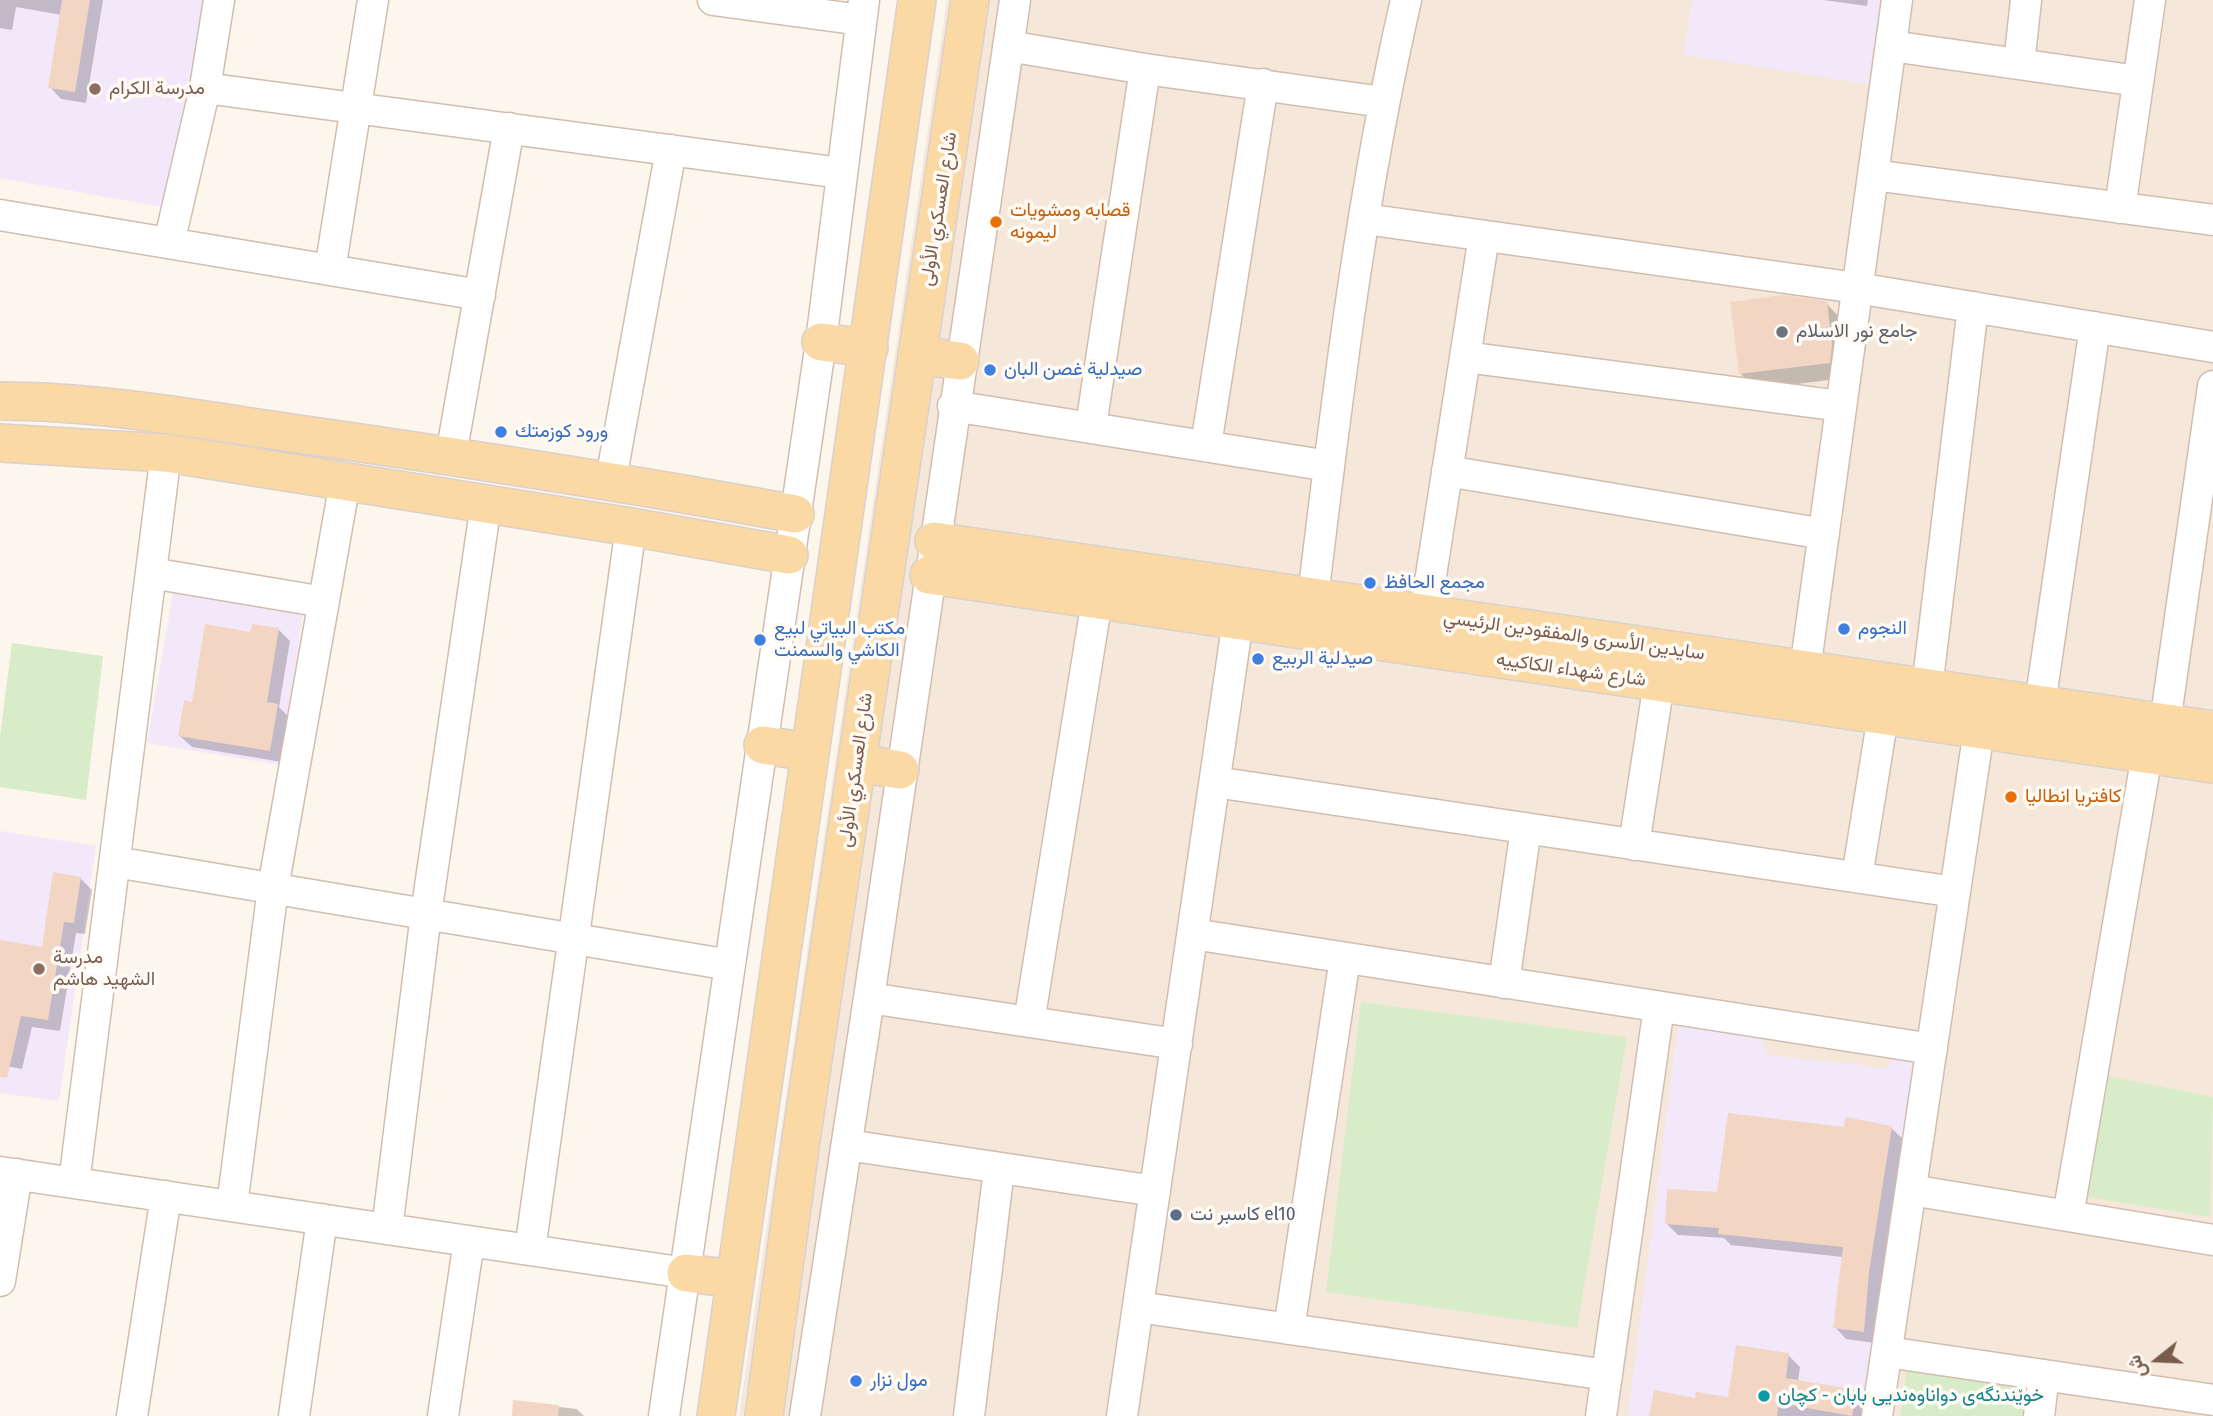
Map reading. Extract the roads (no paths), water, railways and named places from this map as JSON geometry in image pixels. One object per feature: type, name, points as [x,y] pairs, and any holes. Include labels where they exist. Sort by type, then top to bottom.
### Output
[{"type":"main road","points":[[716,1416],[917,0]]},
{"type":"main road","name":"شارع العسكري الأولى","points":[[764,1416],[801,1140],[970,0]]},
{"type":"main road","points":[[821,342],[869,348]]},
{"type":"main road","points":[[917,355],[960,360]]},
{"type":"main road","points":[[0,401],[30,401],[159,414],[611,479],[795,514]]},
{"type":"main road","points":[[0,443],[166,453],[631,527],[789,555]]},
{"type":"main road","points":[[668,534],[677,492]]},
{"type":"main road","points":[[844,522],[890,530]]},
{"type":"main road","name":"سايدين الأسرى والمفقودين الرئيسي","points":[[932,558],[1313,597],[2213,730]]},
{"type":"main road","name":"شارع شهداء الكاكييه","points":[[932,558],[1097,600],[2213,764]]},
{"type":"main road","points":[[836,567],[884,575]]},
{"type":"main road","points":[[763,745],[809,752]]},
{"type":"main road","points":[[857,763],[900,770]]},
{"type":"main road","points":[[687,1273],[735,1279]]},
{"type":"street","points":[[169,243],[205,88],[219,0]]},
{"type":"street","points":[[330,270],[373,0]]},
{"type":"street","points":[[664,1416],[821,342],[863,10],[713,0]]},
{"type":"street","points":[[805,1416],[848,1145],[900,770],[1014,0]]},
{"type":"street","points":[[1313,597],[1329,466],[1383,102],[1406,0]]},
{"type":"street","points":[[1805,670],[1897,0]]},
{"type":"street","points":[[2019,64],[2026,0]]},
{"type":"street","points":[[2120,208],[2150,0]]},
{"type":"street","points":[[1007,46],[1145,69],[1383,102]]},
{"type":"street","points":[[1891,47],[2138,81]]},
{"type":"street","points":[[1091,426],[1145,69]]},
{"type":"street","points":[[1206,444],[1263,84]]},
{"type":"street","points":[[205,88],[841,173]]},
{"type":"street","points":[[451,456],[509,128]]},
{"type":"street","points":[[611,479],[671,150]]},
{"type":"street","points":[[1873,175],[2213,220]]},
{"type":"street","points":[[0,215],[480,295]]},
{"type":"street","points":[[1365,219],[1857,288],[2213,346]]},
{"type":"street","points":[[1425,614],[1484,236]]},
{"type":"street","points":[[1927,688],[1973,307]]},
{"type":"street","points":[[2040,704],[2095,327]]},
{"type":"street","points":[[1465,357],[1841,406]]},
{"type":"street","points":[[2165,723],[2207,465],[2213,386]]},
{"type":"street","points":[[953,406],[1206,444],[1329,466]]},
{"type":"street","points":[[74,1182],[166,453]]},
{"type":"street","points":[[1447,471],[1824,534]]},
{"type":"street","points":[[232,1206],[273,888],[345,482]]},
{"type":"street","points":[[387,1229],[426,914],[486,505]]},
{"type":"street","points":[[530,1250],[631,527]]},
{"type":"street","points":[[151,573],[324,603]]},
{"type":"street","points":[[1029,1022],[1097,600]]},
{"type":"street","points":[[1122,1416],[1238,620]]},
{"type":"street","points":[[1634,845],[1659,682]]},
{"type":"street","points":[[1857,877],[1883,716]]},
{"type":"street","points":[[1877,1416],[1979,730]]},
{"type":"street","points":[[2068,1216],[2147,755]]},
{"type":"street","points":[[1214,782],[1955,892]]},
{"type":"street","points":[[1504,983],[1526,828]]},
{"type":"street","points":[[115,862],[730,965]]},
{"type":"street","points":[[1192,934],[1932,1049]]},
{"type":"street","points":[[1289,1329],[1345,958]]},
{"type":"street","points":[[869,998],[1177,1044]]},
{"type":"street","points":[[1601,1416],[1659,1007]]},
{"type":"street","points":[[848,1145],[1155,1191]]},
{"type":"street","points":[[969,1416],[999,1169]]},
{"type":"street","points":[[0,1281],[8,1173],[687,1273]]},
{"type":"street","points":[[1911,1190],[2213,1240]]},
{"type":"street","points":[[132,1416],[166,1196]]},
{"type":"street","points":[[294,1416],[322,1219]]},
{"type":"street","points":[[443,1416],[469,1241]]},
{"type":"street","points":[[1138,1307],[1607,1376]]},
{"type":"street","points":[[1887,1352],[2044,1375],[2199,1404]]},
{"type":"street","points":[[2039,1416],[2044,1375]]},
{"type":"place","name":"مدرسة الكرام","points":[[95,89]]},
{"type":"place","name":"قصابه ومشويات ليمونه","points":[[996,222]]},
{"type":"place","name":"جامع نور الاسلام","points":[[1782,332]]},
{"type":"place","name":"صيدلية غصن البان","points":[[990,370]]},
{"type":"place","name":"ورود كوزمتك","points":[[501,432]]},
{"type":"place","name":"مجمع الحافظ","points":[[1370,583]]},
{"type":"place","name":"النجوم","points":[[1844,629]]},
{"type":"place","name":"مكتب البياتي لبيع الكاشي والسمنت","points":[[760,640]]},
{"type":"place","name":"صيدلية الربيع","points":[[1258,659]]},
{"type":"place","name":"كافتريا انطاليا","points":[[2011,797]]},
{"type":"place","name":"مدرسة الشهيد هاشم","points":[[39,969]]},
{"type":"place","name":"كاسبر نت el10","points":[[1176,1215]]},
{"type":"place","name":"مول نزار","points":[[856,1381]]},
{"type":"place","name":"خوێندنگەی دواناوەندیی بابان - کچان","points":[[1764,1396]]}]
